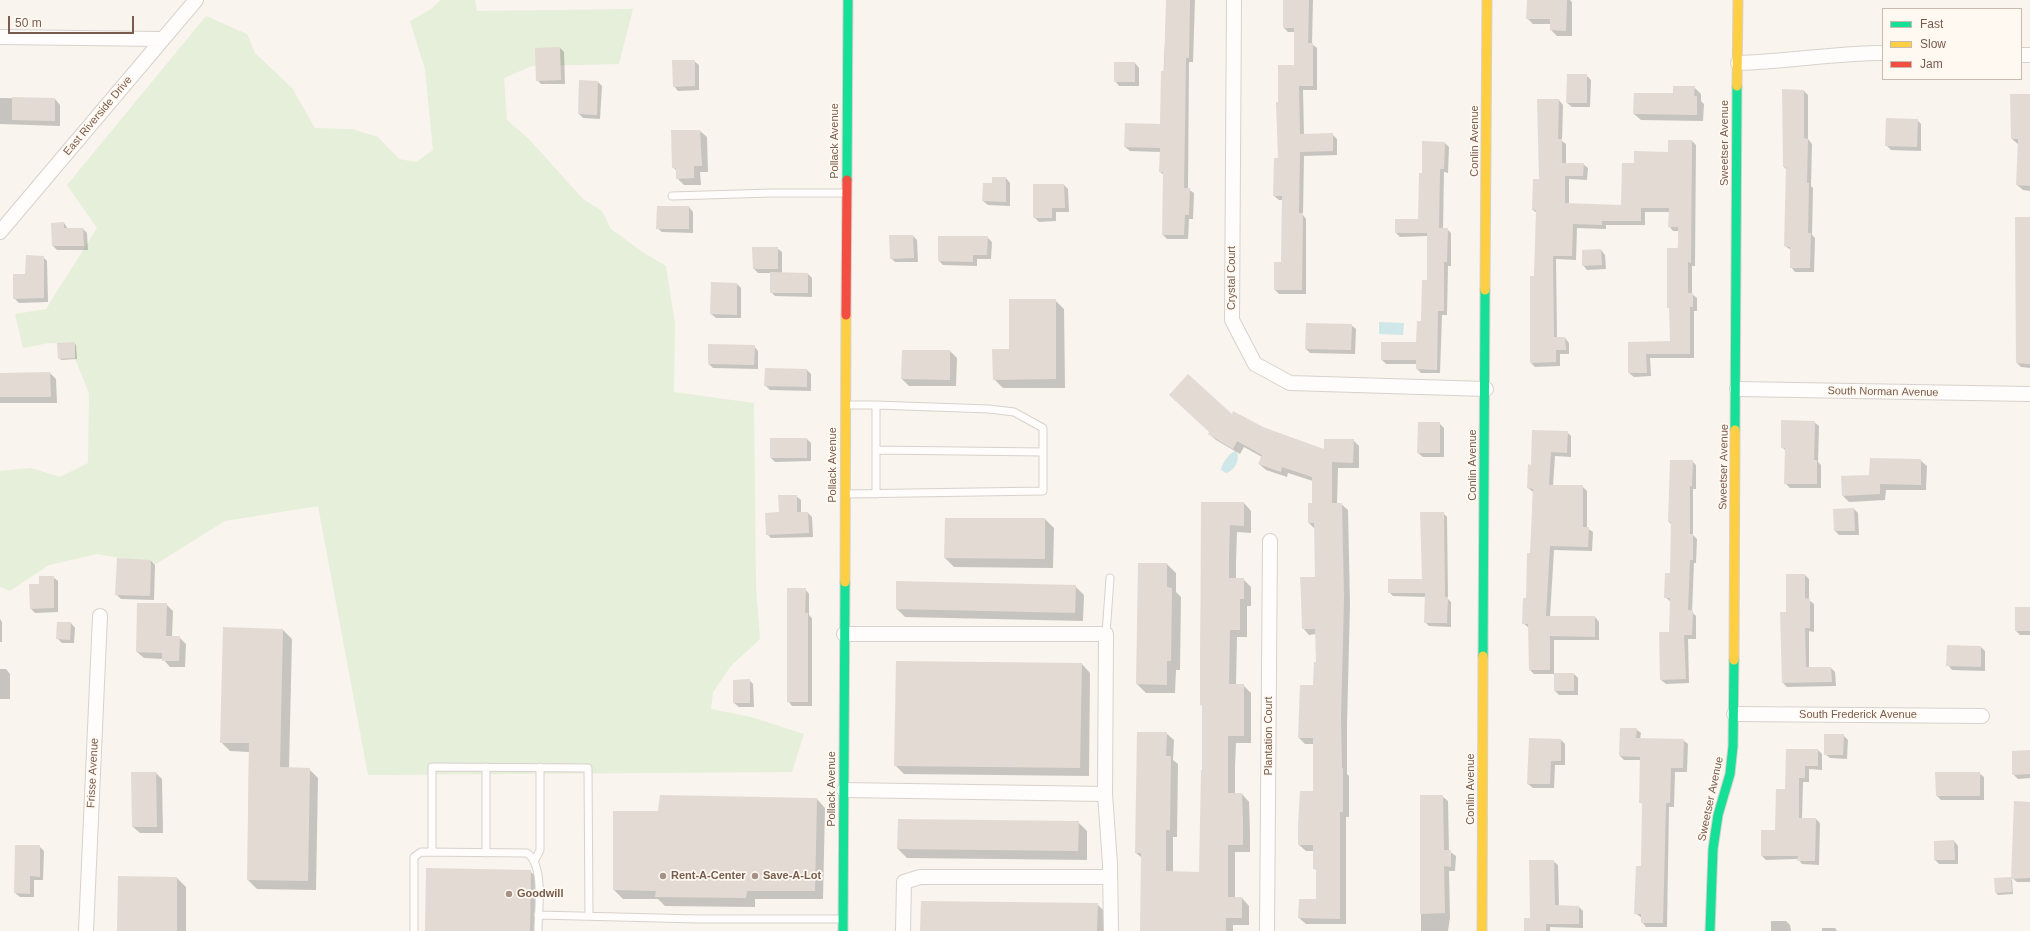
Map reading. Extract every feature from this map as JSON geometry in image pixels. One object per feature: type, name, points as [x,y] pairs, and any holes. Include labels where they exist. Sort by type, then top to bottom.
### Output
[{"type":"street","name":"East Riverside Drive","points":[[0,232],[196,0]]},
{"type":"street","name":"Pollack Avenue","points":[[843,931],[848,0]]},
{"type":"street","name":"Crystal Court","points":[[1234,0],[1232,320],[1255,364],[1290,383],[1486,389]]},
{"type":"street","name":"Conlin Avenue","points":[[1482,931],[1487,0]]},
{"type":"street","name":"Sweetser Avenue","points":[[1710,931],[1713,849],[1718,815],[1730,774],[1734,714],[1738,0]]},
{"type":"street","points":[[0,36],[162,40]]},
{"type":"street","points":[[1738,63],[1801,60],[1862,53],[1882,53]]},
{"type":"street","name":"South Norman Avenue","points":[[1737,389],[2030,394]]},
{"type":"street","name":"Plantation Court","points":[[1267,931],[1270,540]]},
{"type":"street","name":"Frisse Avenue","points":[[86,931],[100,616]]},
{"type":"street","points":[[844,634],[1106,634],[1105,794],[1110,877],[1111,931]]},
{"type":"street","name":"South Frederick Avenue","points":[[1734,714],[1982,716]]},
{"type":"street","points":[[844,790],[1105,794]]},
{"type":"street","points":[[903,931],[904,882],[920,877],[1110,877]]},
{"type":"lane","points":[[672,196],[772,193],[846,193]]},
{"type":"lane","points":[[845,405],[989,409],[1014,412],[1044,428],[1044,491],[845,494]]},
{"type":"lane","points":[[876,405],[876,494]]},
{"type":"lane","points":[[876,450],[1044,452]]},
{"type":"lane","points":[[1106,634],[1110,578]]},
{"type":"lane","points":[[432,852],[432,767],[588,768],[589,916]]},
{"type":"lane","points":[[486,767],[486,853]]},
{"type":"lane","points":[[535,860],[540,850],[540,767]]},
{"type":"lane","points":[[414,931],[414,857],[421,852],[527,853],[535,860],[538,869],[538,931]]},
{"type":"lane","points":[[538,914],[843,919]]},
{"type":"green space","points":[[441,0],[475,0],[477,11],[633,9],[619,64],[532,66],[504,78],[507,120],[529,139],[583,199],[602,211],[611,229],[644,253],[666,266],[675,324],[674,392],[754,403],[756,587],[760,639],[731,666],[713,692],[711,709],[751,717],[804,734],[792,772],[368,775],[318,506],[225,521],[156,564],[97,554],[49,565],[10,591],[0,587],[0,471],[31,468],[60,477],[88,463],[89,393],[69,344],[49,343],[23,348],[15,314],[46,309],[97,228],[67,185],[206,16],[247,34],[255,53],[292,88],[315,128],[352,129],[378,137],[399,159],[416,162],[433,150],[425,69],[410,21],[431,9]]},
{"type":"water","points":[[1379,322],[1404,323],[1403,335],[1379,334]]},
{"type":"water","points":[[1236,451],[1238,457],[1232,470],[1226,473],[1221,470],[1226,459]]},
{"type":"building","points":[[1166,0],[1190,0],[1189,58],[1186,58],[1184,188],[1190,188],[1189,215],[1185,215],[1184,235],[1162,235],[1163,172],[1159,172],[1160,148],[1124,147],[1125,123],[1160,124],[1161,71],[1164,71]]},
{"type":"building","points":[[1283,0],[1309,0],[1308,43],[1313,43],[1313,86],[1299,86],[1300,134],[1333,133],[1333,151],[1300,152],[1299,213],[1303,213],[1302,290],[1274,290],[1274,262],[1281,262],[1282,196],[1273,196],[1274,158],[1278,158],[1276,102],[1278,102],[1278,65],[1294,65],[1294,28],[1283,28]]},
{"type":"building","points":[[1527,0],[1567,0],[1566,31],[1550,30],[1550,19],[1526,19]]},
{"type":"building","points":[[560,47],[561,80],[536,81],[535,48]]},
{"type":"building","points":[[672,60],[695,60],[695,86],[673,87]]},
{"type":"building","points":[[1114,62],[1135,62],[1135,82],[1114,82]]},
{"type":"building","points":[[1567,74],[1587,74],[1587,103],[1566,103]]},
{"type":"building","points":[[579,80],[598,81],[597,115],[578,114]]},
{"type":"building","points":[[1673,86],[1695,86],[1694,96],[1697,96],[1697,115],[1633,114],[1634,93],[1673,93]]},
{"type":"building","points":[[1782,89],[1804,90],[1804,138],[1808,139],[1807,183],[1809,183],[1808,233],[1811,233],[1810,268],[1790,268],[1790,247],[1784,246],[1786,167],[1783,167]]},
{"type":"building","points":[[2010,94],[2030,94],[2030,186],[2016,185],[2018,139],[2011,139]]},
{"type":"building","points":[[12,97],[55,98],[55,121],[12,120]]},
{"type":"building","points":[[1537,99],[1559,99],[1558,139],[1562,139],[1562,163],[1584,163],[1583,176],[1565,176],[1565,203],[1621,205],[1622,163],[1634,163],[1634,151],[1668,152],[1668,140],[1692,140],[1691,263],[1688,262],[1688,293],[1693,293],[1693,307],[1690,307],[1690,354],[1646,354],[1647,373],[1628,373],[1628,342],[1670,341],[1669,308],[1667,308],[1667,248],[1678,248],[1678,227],[1668,227],[1669,208],[1641,208],[1641,221],[1602,221],[1602,225],[1573,224],[1572,256],[1553,256],[1554,337],[1565,337],[1566,350],[1556,350],[1556,362],[1530,363],[1530,276],[1534,276],[1536,210],[1532,210],[1533,179],[1539,179]]},
{"type":"building","points":[[1886,118],[1918,119],[1917,147],[1885,146]]},
{"type":"building","points":[[671,130],[700,130],[702,166],[694,166],[694,178],[676,179],[676,168],[672,168]]},
{"type":"building","points":[[1422,141],[1445,142],[1444,169],[1440,169],[1439,228],[1448,228],[1447,262],[1444,262],[1444,311],[1438,311],[1437,370],[1416,369],[1416,360],[1381,360],[1381,342],[1416,342],[1417,321],[1421,321],[1422,280],[1427,280],[1427,233],[1395,233],[1395,219],[1418,219],[1419,173],[1422,173]]},
{"type":"building","points":[[992,177],[1006,177],[1006,202],[982,201],[983,183],[992,183]]},
{"type":"building","points":[[1033,184],[1064,184],[1065,208],[1052,208],[1052,218],[1033,218]]},
{"type":"building","points":[[657,206],[689,206],[689,229],[656,229]]},
{"type":"building","points":[[2015,217],[2030,217],[2030,364],[2016,363]]},
{"type":"building","points":[[64,222],[64,228],[83,228],[84,246],[52,246],[51,223]]},
{"type":"building","points":[[889,235],[913,235],[914,258],[890,259]]},
{"type":"building","points":[[938,236],[988,236],[987,255],[973,255],[973,262],[938,261]]},
{"type":"building","points":[[752,247],[778,247],[778,269],[753,269]]},
{"type":"building","points":[[1601,249],[1602,265],[1582,266],[1582,250]]},
{"type":"building","points":[[26,255],[44,256],[44,298],[13,299],[13,274],[25,274]]},
{"type":"building","points":[[770,272],[808,273],[808,293],[770,293]]},
{"type":"building","points":[[711,282],[737,283],[737,315],[710,314]]},
{"type":"building","points":[[1009,299],[1056,299],[1056,379],[993,380],[992,349],[1009,349]]},
{"type":"building","points":[[1306,323],[1352,324],[1351,350],[1305,349]]},
{"type":"building","points":[[75,342],[75,358],[58,359],[57,343]]},
{"type":"building","points":[[708,344],[755,345],[754,365],[708,364]]},
{"type":"building","points":[[902,350],[950,350],[950,380],[901,379]]},
{"type":"building","points":[[765,368],[807,369],[807,387],[764,386]]},
{"type":"building","points":[[50,372],[51,397],[0,397],[0,373]]},
{"type":"building","points":[[1188,374],[1232,414],[1233,411],[1265,428],[1324,449],[1324,439],[1354,439],[1353,463],[1332,462],[1332,503],[1342,503],[1344,597],[1341,718],[1343,812],[1340,812],[1340,919],[1298,918],[1299,899],[1316,899],[1316,869],[1313,869],[1313,845],[1298,845],[1300,791],[1313,791],[1313,738],[1298,738],[1300,685],[1313,685],[1314,662],[1316,662],[1315,629],[1302,629],[1300,577],[1315,577],[1314,523],[1308,523],[1308,503],[1312,503],[1312,477],[1282,467],[1281,472],[1258,464],[1262,455],[1237,441],[1233,449],[1208,434],[1209,432],[1169,395]]},
{"type":"building","points":[[1781,420],[1815,421],[1814,460],[1817,460],[1817,484],[1784,484],[1785,448],[1781,448]]},
{"type":"building","points":[[1418,422],[1440,422],[1440,453],[1417,453]]},
{"type":"building","points":[[1532,430],[1568,431],[1567,453],[1551,452],[1549,485],[1583,485],[1583,527],[1589,527],[1588,547],[1550,546],[1546,616],[1595,616],[1595,637],[1550,636],[1550,670],[1529,670],[1528,624],[1522,624],[1523,598],[1526,598],[1527,553],[1530,553],[1533,489],[1527,488],[1528,464],[1531,465]]},
{"type":"building","points":[[770,438],[807,438],[807,458],[770,458]]},
{"type":"building","points":[[1870,458],[1921,459],[1921,485],[1880,484],[1880,494],[1842,496],[1841,476],[1869,475]]},
{"type":"building","points":[[1670,460],[1693,460],[1692,486],[1690,486],[1690,534],[1693,534],[1693,560],[1690,560],[1688,610],[1693,610],[1692,635],[1684,635],[1686,679],[1660,680],[1659,632],[1669,632],[1670,598],[1664,598],[1665,573],[1670,573],[1671,522],[1668,522]]},
{"type":"building","points":[[778,495],[797,495],[797,512],[808,512],[809,533],[766,535],[765,513],[779,512]]},
{"type":"building","points":[[1201,502],[1244,502],[1244,526],[1230,525],[1229,578],[1244,578],[1244,599],[1240,599],[1240,630],[1230,630],[1229,684],[1244,684],[1244,736],[1228,736],[1228,793],[1242,793],[1243,845],[1228,845],[1228,897],[1242,897],[1242,918],[1226,918],[1226,931],[1140,931],[1141,853],[1135,853],[1137,732],[1167,732],[1166,756],[1171,756],[1170,830],[1166,830],[1166,871],[1199,872],[1202,770],[1202,705],[1200,705]]},
{"type":"building","points":[[1854,508],[1855,531],[1834,531],[1833,509]]},
{"type":"building","points":[[1420,512],[1444,512],[1445,597],[1448,597],[1447,623],[1424,623],[1425,593],[1388,593],[1388,579],[1422,579]]},
{"type":"building","points":[[945,518],[1045,518],[1045,559],[944,558]]},
{"type":"building","points":[[117,558],[151,560],[150,596],[115,595]]},
{"type":"building","points":[[1138,563],[1167,563],[1167,587],[1172,588],[1171,661],[1167,661],[1167,685],[1136,684]]},
{"type":"building","points":[[1786,574],[1805,574],[1805,598],[1810,599],[1810,628],[1805,628],[1806,667],[1831,667],[1832,682],[1782,683],[1780,612],[1786,612]]},
{"type":"building","points":[[39,576],[54,576],[54,608],[30,609],[29,584],[39,584]]},
{"type":"building","points":[[896,581],[1076,585],[1075,613],[896,609]]},
{"type":"building","points":[[787,588],[806,588],[805,613],[808,613],[808,702],[787,702]]},
{"type":"building","points":[[137,603],[167,603],[166,636],[180,636],[179,661],[162,661],[162,653],[136,652]]},
{"type":"building","points":[[2015,607],[2030,607],[2030,631],[2015,631]]},
{"type":"building","points":[[57,622],[71,622],[70,640],[56,639]]},
{"type":"building","points":[[223,627],[283,629],[280,767],[310,768],[308,881],[247,880],[249,743],[220,743]]},
{"type":"building","points":[[1947,645],[1981,646],[1981,667],[1946,666]]},
{"type":"building","points":[[896,661],[1082,663],[1080,768],[894,766]]},
{"type":"building","points":[[1554,673],[1574,673],[1574,691],[1554,691]]},
{"type":"building","points":[[750,679],[750,703],[733,703],[733,680]]},
{"type":"building","points":[[1620,728],[1637,728],[1636,738],[1684,739],[1683,768],[1671,768],[1670,803],[1666,803],[1663,923],[1641,923],[1641,914],[1634,914],[1636,866],[1641,866],[1642,803],[1639,803],[1640,757],[1619,756]]},
{"type":"building","points":[[1824,734],[1844,734],[1843,755],[1824,755]]},
{"type":"building","points":[[1529,738],[1561,739],[1561,761],[1551,761],[1550,784],[1527,784]]},
{"type":"building","points":[[1786,749],[1818,749],[1818,766],[1805,766],[1805,778],[1799,778],[1799,818],[1816,818],[1815,861],[1797,861],[1798,856],[1761,856],[1761,830],[1775,830],[1776,789],[1785,789]]},
{"type":"building","points":[[2030,750],[2030,774],[2012,775],[2012,751]]},
{"type":"building","points":[[131,772],[156,772],[157,827],[132,827]]},
{"type":"building","points":[[1935,772],[1980,772],[1980,796],[1936,796]]},
{"type":"building","points":[[660,795],[817,798],[815,891],[747,891],[746,898],[655,897],[656,891],[613,890],[613,811],[658,811]]},
{"type":"building","points":[[1420,795],[1443,795],[1444,850],[1451,850],[1451,867],[1444,866],[1445,913],[1420,914]]},
{"type":"building","points":[[2014,801],[2030,802],[2030,878],[2011,879]]},
{"type":"building","points":[[898,819],[1079,821],[1078,851],[897,849]]},
{"type":"building","points":[[1954,840],[1955,860],[1934,860],[1934,841]]},
{"type":"building","points":[[15,845],[40,845],[40,877],[30,876],[30,894],[14,893]]},
{"type":"building","points":[[1529,860],[1554,860],[1555,905],[1579,906],[1579,924],[1546,924],[1546,931],[1524,931],[1524,918],[1530,918]]},
{"type":"building","points":[[426,868],[531,870],[530,931],[425,931]]},
{"type":"building","points":[[118,876],[177,877],[177,931],[117,931]]},
{"type":"building","points":[[2011,877],[2012,892],[1995,893],[1994,878]]},
{"type":"building","points":[[921,901],[1098,903],[1097,931],[920,931]]},
{"type":"traffic: fast","points":[[847,180],[848,0]]},
{"type":"traffic: fast","points":[[1735,430],[1737,86]]},
{"type":"traffic: fast","points":[[1483,656],[1485,290]]},
{"type":"traffic: fast","points":[[843,931],[845,582]]},
{"type":"traffic: fast","points":[[1710,931],[1713,849],[1718,815],[1730,774],[1733,746],[1734,660]]},
{"type":"traffic: slow","points":[[1485,290],[1487,0]]},
{"type":"traffic: slow","points":[[1737,86],[1738,0]]},
{"type":"traffic: slow","points":[[845,582],[846,315]]},
{"type":"traffic: slow","points":[[1734,660],[1735,430]]},
{"type":"traffic: slow","points":[[1482,931],[1483,656]]},
{"type":"traffic: jam","points":[[846,315],[847,180]]},
{"type":"place","name":"Rent-A-Center","points":[[663,876]]},
{"type":"place","name":"Save-A-Lot","points":[[755,876]]},
{"type":"place","name":"Goodwill","points":[[509,894]]}]
